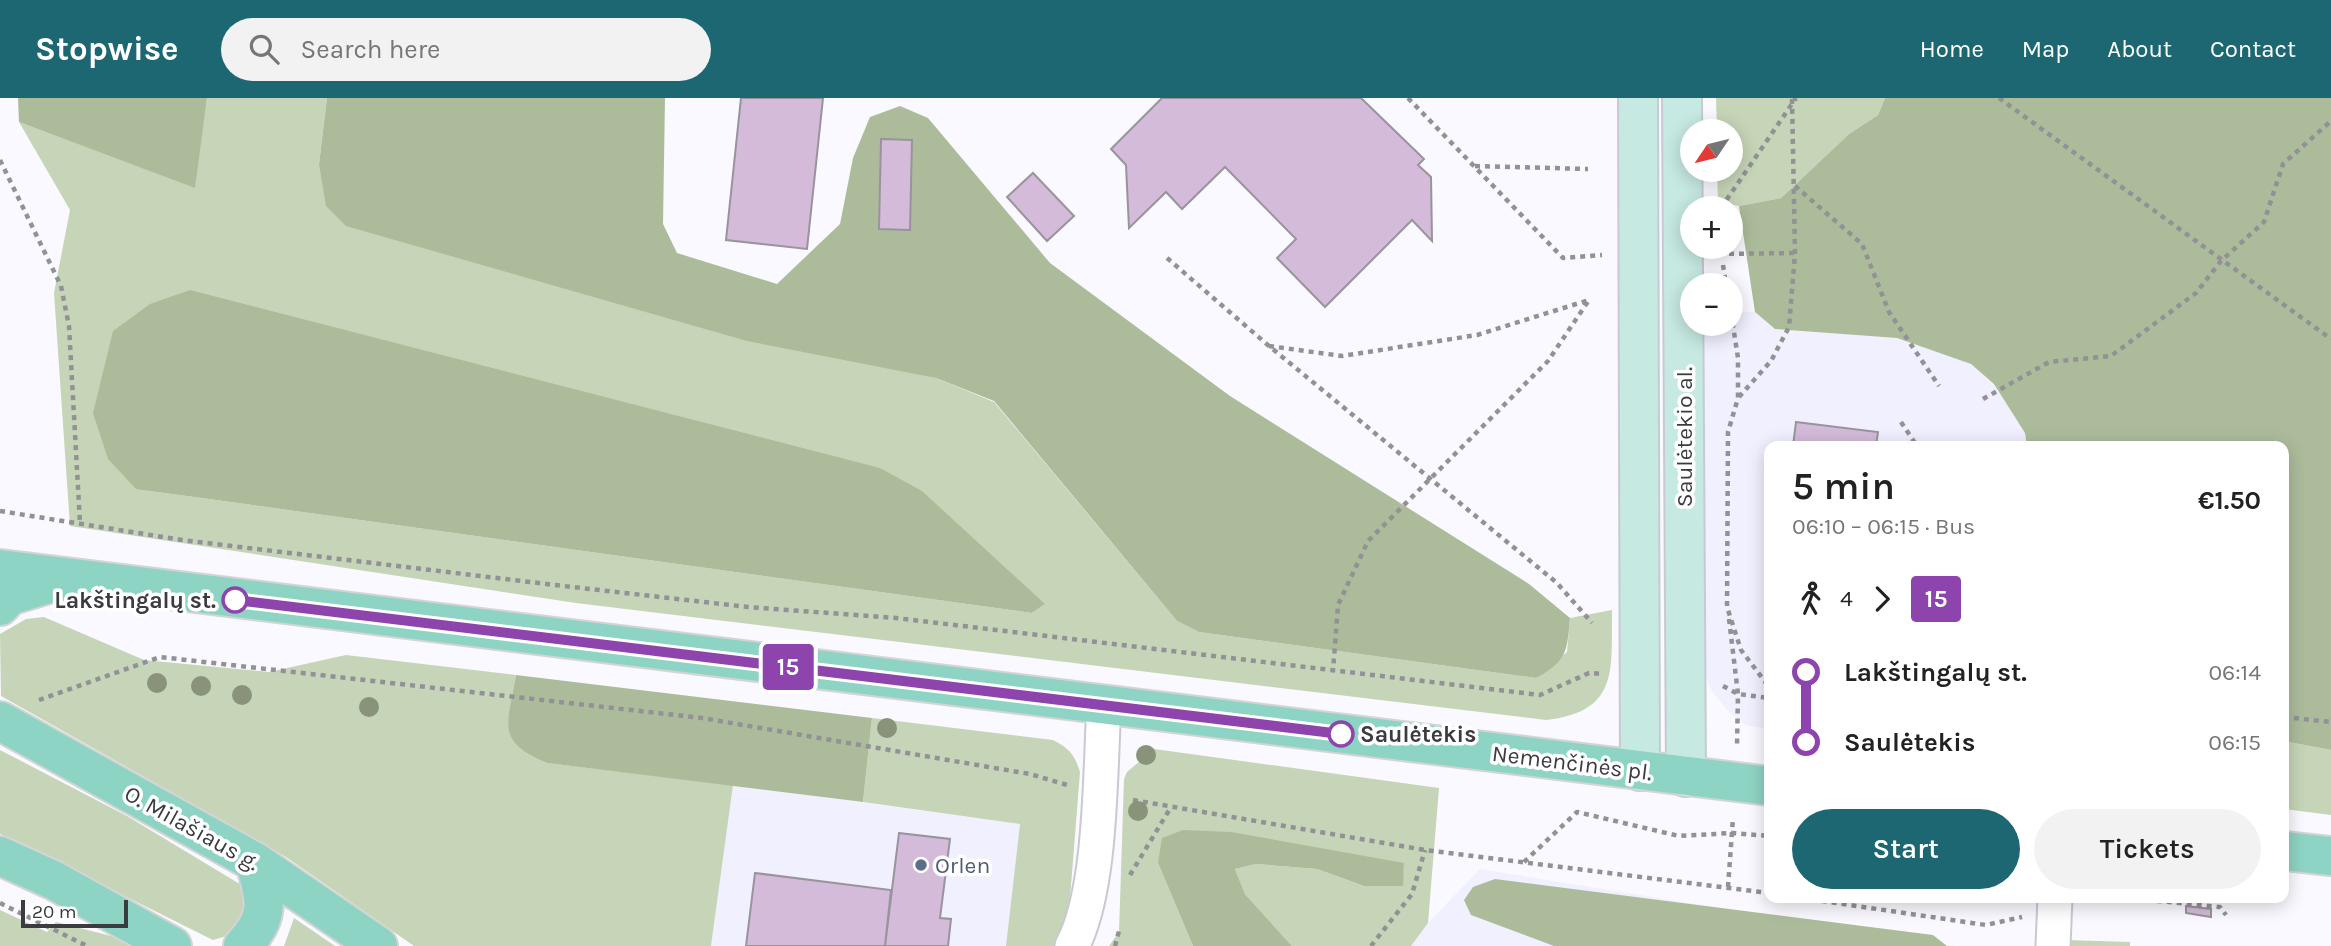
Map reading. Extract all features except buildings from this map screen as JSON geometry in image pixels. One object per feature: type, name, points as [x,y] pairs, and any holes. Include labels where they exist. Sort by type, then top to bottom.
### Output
[{"type":"main road","name":"Saulėtekio al.","points":[[1638,98],[1640,771]]},
{"type":"main road","name":"Saulėtekio al.","points":[[1682,98],[1686,777]]},
{"type":"main road","name":"Nemenčinės pl.","points":[[0,569],[64,580],[1764,785]]},
{"type":"main road","points":[[0,606],[9,596],[64,580]]},
{"type":"main road","name":"O. Milašiaus g.","points":[[0,721],[255,862],[378,946]]},
{"type":"main road","points":[[2289,851],[2331,856]]},
{"type":"main road","points":[[0,856],[53,880],[172,946]]},
{"type":"main road","points":[[243,946],[260,928],[265,898],[255,862]]},
{"type":"street","points":[[1072,946],[1079,932],[1092,882],[1104,705]]},
{"type":"path","points":[[1408,98],[1563,258],[1589,255]]},
{"type":"path","points":[[1738,398],[1771,361],[1789,327],[1795,253],[1794,98]]},
{"type":"path","points":[[1999,98],[2331,339]]},
{"type":"path","points":[[1728,196],[1792,105]]},
{"type":"path","points":[[1983,399],[2049,362],[2111,356],[2196,293],[2221,261],[2264,222],[2283,164],[2331,121]]},
{"type":"path","points":[[0,160],[61,286],[69,326],[80,523]]},
{"type":"path","points":[[1474,166],[1588,169]]},
{"type":"path","points":[[1794,185],[1862,244],[1889,312],[1939,387]]},
{"type":"path","points":[[1167,258],[1269,346],[1557,583],[1592,623]]},
{"type":"path","points":[[1269,346],[1342,356],[1477,335],[1589,300],[1548,361],[1368,541],[1338,606],[1333,671]]},
{"type":"path","points":[[1735,336],[1738,358],[1738,398],[1728,432],[1727,607],[1741,649],[1764,680]]},
{"type":"path","points":[[1901,422],[1914,441]]},
{"type":"path","points":[[0,511],[182,540],[555,585],[748,607],[896,618],[1540,695]]},
{"type":"path","points":[[37,701],[160,657],[702,718],[1030,774],[1098,795],[1424,850],[1764,892]]},
{"type":"path","points":[[2289,718],[2331,722]]},
{"type":"path","points":[[1128,877],[1171,807]]},
{"type":"path","points":[[1523,862],[1577,811],[1679,836],[1732,833],[1764,835]]},
{"type":"path","points":[[1371,946],[1412,894],[1424,850]]},
{"type":"path","points":[[0,903],[88,946]]},
{"type":"path","points":[[1836,903],[1986,925],[2029,915],[2054,921]]},
{"type":"path","points":[[2185,903],[2220,906],[2226,915]]},
{"type":"path","points":[[1115,946],[1120,923]]},
{"type":"shaded area","points":[[1743,312],[1755,312],[1775,329],[1897,338],[1971,364],[1994,384],[2025,433],[2026,441],[1764,441],[1764,728],[1746,725],[1729,712],[1712,691],[1702,668],[1701,336],[1743,336]]},
{"type":"shaded area","points":[[733,785],[1020,824],[1006,946],[711,946]]},
{"type":"shaded area","points":[[1480,869],[1954,946],[1411,946],[1428,923]]},
{"type":"green space","points":[[18,98],[207,98],[195,188],[19,122]]},
{"type":"green space","points":[[207,98],[327,98],[319,164],[904,370],[936,378],[994,402],[1177,621],[1199,632],[1536,678],[1567,652],[1570,618],[1612,610],[1612,651],[1606,684],[1599,697],[1587,707],[1570,715],[1546,720],[576,603],[70,526],[54,293],[70,210],[19,122],[194,187]],"holes":[[[136,489],[1045,604],[1032,613]]]},
{"type":"green space","points":[[327,98],[665,98],[663,224],[677,253],[777,284],[840,224],[853,158],[870,117],[900,106],[928,118],[1050,263],[1230,396],[1529,584],[1570,618],[1564,654],[1560,661],[1536,678],[1199,632],[1177,621],[994,401],[936,378],[747,341],[346,226],[326,206],[319,164]]},
{"type":"green space","points":[[1716,98],[1885,98],[1878,115],[1849,134],[1781,198],[1743,205],[1743,196],[1718,196],[1717,182],[1743,182],[1743,119],[1717,119]]},
{"type":"green space","points":[[1885,98],[2331,98],[2331,750],[2289,742],[2289,441],[2026,441],[2025,433],[1994,384],[1971,364],[1897,338],[1775,329],[1755,312],[1743,232],[1743,205],[1781,198],[1849,134],[1878,115]]},
{"type":"green space","points":[[190,290],[880,468],[922,491],[1045,604],[1032,613],[136,489],[108,459],[93,413],[113,331],[150,304]]},
{"type":"green space","points":[[44,617],[144,660],[269,672],[346,655],[516,675],[509,729],[519,747],[530,755],[547,763],[733,785],[711,946],[414,946],[286,857],[1,696],[0,634],[26,619]]},
{"type":"green space","points":[[516,675],[872,718],[863,802],[547,763],[530,755],[512,738],[508,718]]},
{"type":"green space","points":[[872,718],[1053,740],[1071,753],[1080,772],[1069,911],[1055,946],[1006,946],[1020,824],[863,802]]},
{"type":"green space","points":[[2289,742],[2331,750],[2331,815],[2289,810]]},
{"type":"green space","points":[[1154,749],[1439,788],[1428,923],[1411,946],[1292,946],[1245,894],[1235,869],[1256,864],[1317,869],[1364,886],[1402,886],[1404,863],[1158,863],[1193,946],[1109,946],[1119,932],[1124,779],[1127,772]]},
{"type":"green space","points":[[0,750],[127,816],[243,886],[252,912],[240,932],[213,940],[0,834]]},
{"type":"green space","points":[[1183,830],[1231,832],[1404,863],[1403,886],[1364,886],[1317,869],[1256,864],[1235,869],[1245,894],[1292,946],[1193,946],[1158,863],[1162,838]]},
{"type":"green space","points":[[1495,879],[1933,935],[1947,946],[1554,946],[1471,915],[1464,900],[1473,887]]},
{"type":"green space","points":[[0,910],[47,932],[56,922],[123,939],[136,946],[0,946]]},
{"type":"green space","points":[[294,918],[335,946],[284,946]]},
{"type":"green space","points":[[2066,940],[2130,942],[2130,946],[2065,946]]},
{"type":"bus line","name":"15","points":[[235,600],[1341,734]]},
{"type":"place","name":"Lakštingalų st.","points":[[235,600]]},
{"type":"place","name":"Saulėtekis","points":[[1341,734]]},
{"type":"place","name":"Orlen","points":[[921,865]]}]
